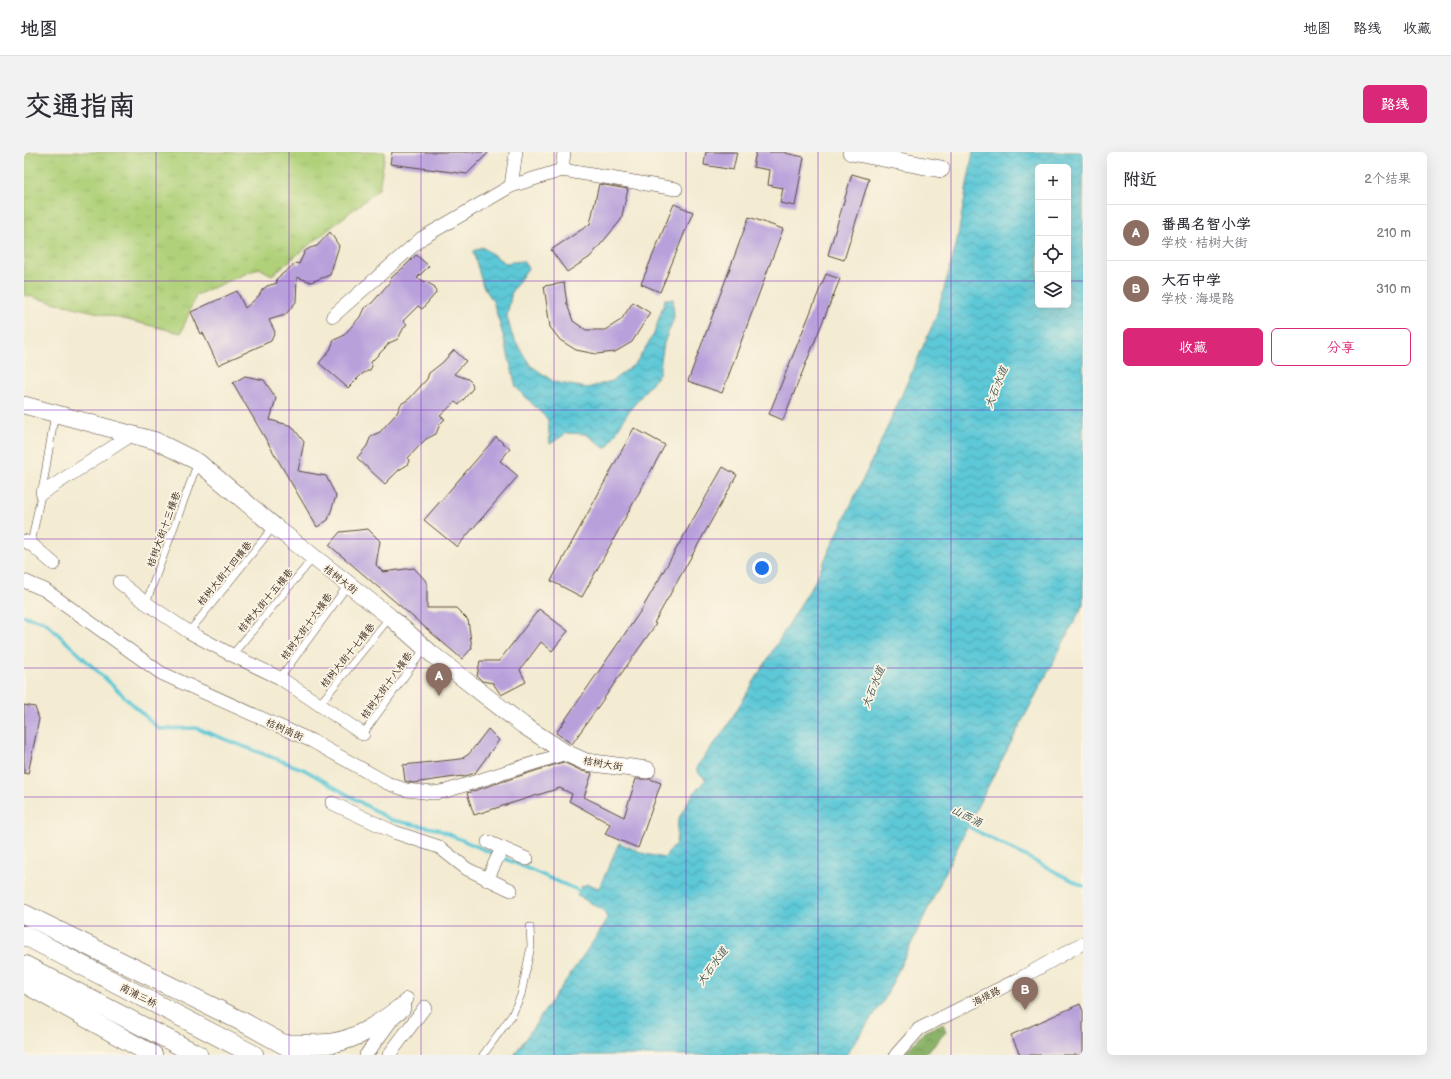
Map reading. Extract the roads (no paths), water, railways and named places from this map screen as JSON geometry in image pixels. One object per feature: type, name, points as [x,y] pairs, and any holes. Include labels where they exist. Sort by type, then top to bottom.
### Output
[{"type":"main road","points":[[24,914],[243,1022],[287,1049],[303,1055]]},
{"type":"main road","name":"南浦三桥","points":[[24,935],[254,1055]]},
{"type":"main road","points":[[24,965],[198,1055]]},
{"type":"main road","points":[[24,983],[153,1055]]},
{"type":"main road","points":[[287,1049],[345,1040],[372,1028],[404,1003]]},
{"type":"street","points":[[511,186],[516,152]]},
{"type":"street","points":[[562,170],[564,152]]},
{"type":"street","points":[[851,152],[941,169]]},
{"type":"street","points":[[333,316],[422,238],[511,186],[562,170],[676,189]]},
{"type":"street","name":"桔树大街","points":[[24,405],[56,412],[156,440],[198,462],[274,526],[390,617],[425,648],[523,725],[566,753],[586,762],[647,770]]},
{"type":"street","points":[[42,493],[133,434]]},
{"type":"street","points":[[27,542],[54,564]]},
{"type":"street","name":"桔树南街","points":[[24,581],[45,590],[161,673],[312,741],[387,783],[406,790],[433,793],[446,791],[566,753]]},
{"type":"street","points":[[119,582],[146,603],[189,632],[280,678],[363,734]]},
{"type":"street","points":[[332,803],[394,832],[440,847],[467,869],[487,880],[511,890]]},
{"type":"street","points":[[488,842],[527,859]]},
{"type":"street","points":[[487,880],[502,848]]},
{"type":"street","name":"海堤路","points":[[896,1055],[919,1029],[1021,978],[1083,943]]},
{"type":"street","points":[[366,1055],[404,1003]]},
{"type":"street","points":[[389,1055],[425,1007]]},
{"type":"lane","points":[[27,542],[42,493],[56,412]]},
{"type":"lane","name":"桔树大街十三横巷","points":[[146,603],[198,462]]},
{"type":"lane","name":"桔树大街十四横巷","points":[[189,632],[274,526]]},
{"type":"lane","name":"桔树大街十五横巷","points":[[232,655],[314,557]]},
{"type":"lane","name":"桔树大街十六横巷","points":[[280,678],[348,585]]},
{"type":"lane","name":"桔树大街十七横巷","points":[[319,705],[390,617]]},
{"type":"lane","name":"桔树大街十八横巷","points":[[363,734],[425,648]]},
{"type":"lane","points":[[483,1055],[512,1015],[520,994],[531,946],[530,927]]},
{"type":"water","name":"大石水道","points":[[973,152],[1083,152],[1083,605],[974,813],[884,1000],[846,1055],[514,1055],[603,927],[607,917],[603,910],[577,895],[582,886],[588,884],[599,888],[619,843],[645,854],[664,858],[676,844],[678,820],[690,798],[706,779],[697,772],[697,766],[724,731],[815,581],[888,426],[936,317],[956,246]]},
{"type":"water","points":[[482,247],[505,263],[523,261],[528,268],[512,291],[507,316],[512,335],[530,365],[554,382],[587,388],[612,381],[635,364],[654,334],[665,299],[673,299],[674,318],[664,343],[659,374],[629,411],[606,449],[586,434],[567,433],[550,444],[548,420],[516,387],[493,301],[483,286],[473,251]]},
{"type":"waterway","points":[[24,616],[45,622],[159,729],[196,728],[305,770],[391,820],[437,829],[496,855]]},
{"type":"waterway","name":"山西涌","points":[[965,825],[1083,886]]},
{"type":"waterway","points":[[501,857],[582,892]]},
{"type":"place","name":"番禺名智小学","points":[[439,696]]},
{"type":"place","name":"大石中学","points":[[1025,1010]]}]
